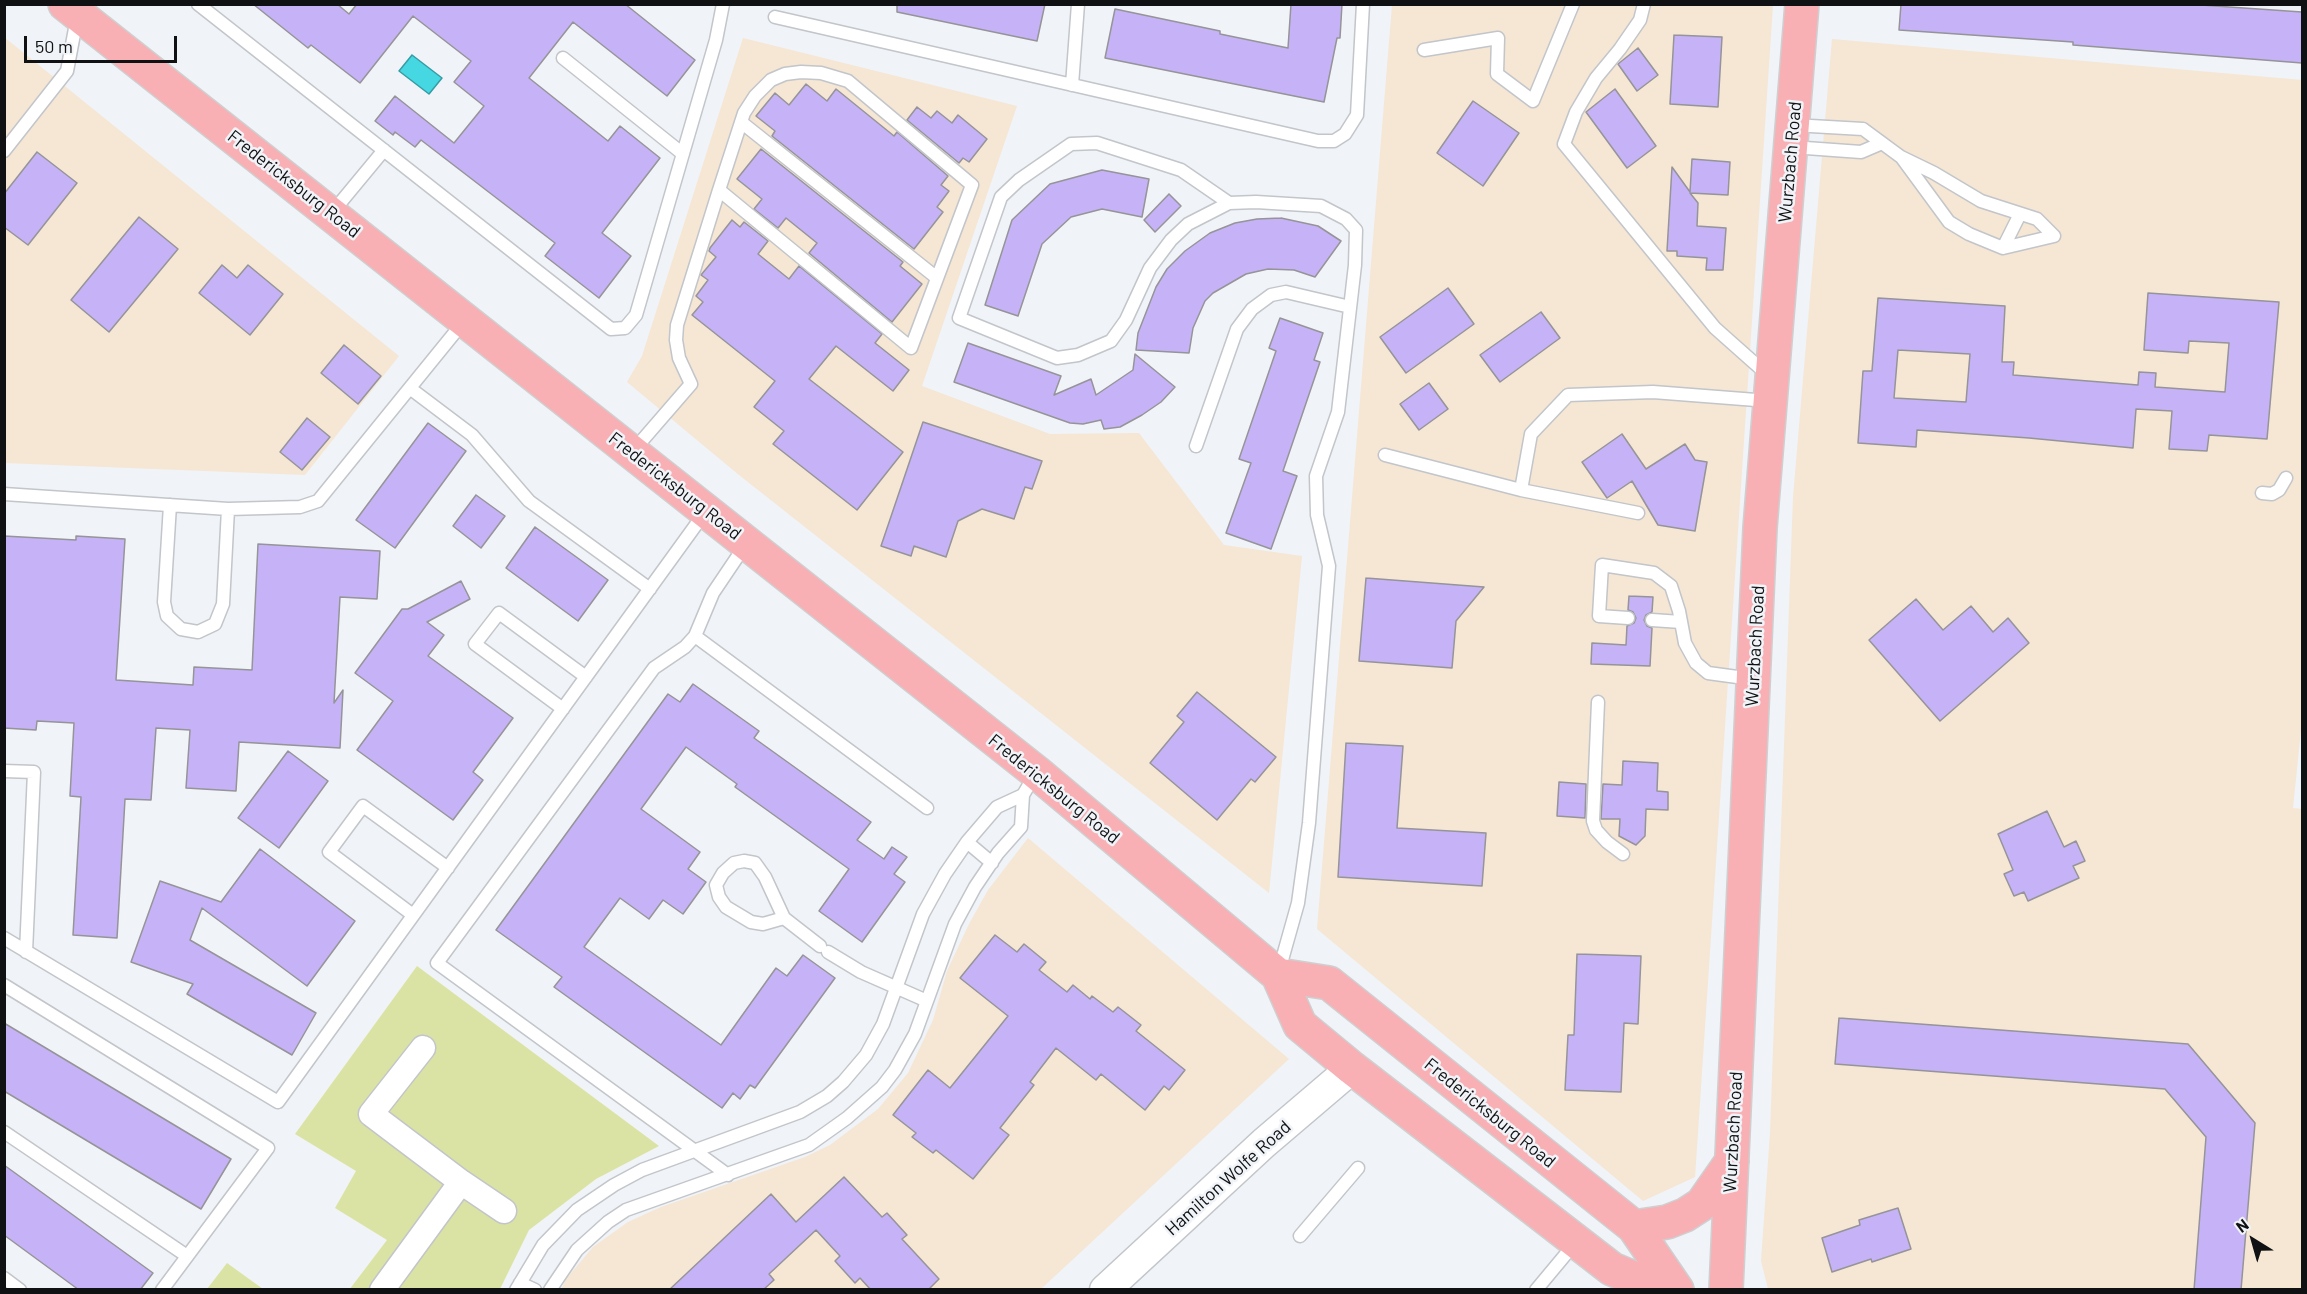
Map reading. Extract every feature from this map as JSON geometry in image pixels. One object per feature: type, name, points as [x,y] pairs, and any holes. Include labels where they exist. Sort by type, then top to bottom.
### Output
[{"type":"main road","name":"Wurzbach Road","points":[[1726,1290],[1760,528],[1802,4]]},
{"type":"main road","name":"Fredericksburg Road","points":[[74,8],[747,543],[1029,784],[1278,975],[1329,983],[1634,1227],[1677,1290]]},
{"type":"main road","name":"Fredericksburg Road","points":[[1278,975],[1300,1025],[1352,1068],[1612,1269],[1662,1290]]},
{"type":"main road","points":[[1352,1068],[1389,1057],[1423,1059]]},
{"type":"main road","points":[[1634,1227],[1667,1222],[1685,1215],[1702,1204],[1732,1161]]},
{"type":"street","points":[[423,1048],[371,1114],[461,1182],[504,1210]]},
{"type":"street","name":"Hamilton Wolfe Road","points":[[1105,1290],[1264,1143],[1352,1068]]},
{"type":"street","points":[[382,1290],[461,1182]]},
{"type":"lane","points":[[198,4],[611,329],[625,328],[636,315],[716,40],[723,4]]},
{"type":"lane","points":[[1072,85],[1078,4]]},
{"type":"lane","points":[[775,17],[1318,141],[1334,141],[1345,135],[1357,115],[1363,4]]},
{"type":"lane","points":[[1424,50],[1498,38],[1497,74],[1533,101],[1572,4]]},
{"type":"lane","points":[[1644,4],[1640,21],[1596,78],[1576,112],[1564,144],[1715,328],[1771,390]]},
{"type":"lane","points":[[4,151],[67,71],[74,8]]},
{"type":"lane","points":[[563,58],[683,154]]},
{"type":"lane","points":[[632,452],[690,384],[680,358],[676,340],[676,325],[719,190],[741,122],[755,96],[771,80],[785,74],[801,72],[821,73],[848,81],[972,185],[911,348],[719,190]]},
{"type":"lane","points":[[741,122],[937,279]]},
{"type":"lane","points":[[1792,136],[1863,129],[1901,158],[1949,222],[1969,234],[2003,248],[2054,236],[2037,219],[1981,201],[1934,172],[1901,158]]},
{"type":"lane","points":[[1792,136],[1861,152],[1882,143]]},
{"type":"lane","points":[[1229,203],[1181,170],[1097,143],[1071,144],[1019,180],[1001,197],[959,318],[1057,358],[1078,356],[1110,341],[1126,320],[1150,268],[1171,240],[1188,224],[1229,203],[1256,202],[1321,206],[1346,219],[1356,230],[1338,412],[1316,476],[1317,514],[1329,567],[1309,822],[1298,903],[1278,975]]},
{"type":"lane","points":[[331,214],[384,150]]},
{"type":"lane","points":[[2003,248],[2020,214]]},
{"type":"lane","points":[[1196,446],[1237,329],[1252,309],[1271,295],[1286,292],[1350,307]]},
{"type":"lane","points":[[4,494],[228,508],[300,507],[318,501],[465,320]]},
{"type":"lane","points":[[411,389],[472,435],[529,501],[650,589]]},
{"type":"lane","points":[[1521,490],[1532,434],[1568,395],[1771,390]]},
{"type":"lane","points":[[1384,455],[1521,490],[1638,513]]},
{"type":"lane","points":[[170,505],[164,603],[167,616],[181,629],[198,632],[215,624],[223,604],[228,508]]},
{"type":"lane","points":[[4,938],[278,1102],[706,510]]},
{"type":"lane","points":[[728,1175],[437,963],[654,668],[685,647],[695,636],[713,593],[747,543]]},
{"type":"lane","points":[[1628,618],[1599,616],[1602,565],[1654,573],[1671,586],[1685,643],[1696,663],[1708,673],[1754,680]]},
{"type":"lane","points":[[563,709],[475,644],[499,613],[586,677]]},
{"type":"lane","points":[[1652,620],[1681,622]]},
{"type":"lane","points":[[695,636],[927,808]]},
{"type":"lane","points":[[1598,702],[1593,821],[1596,830],[1623,854]]},
{"type":"lane","points":[[4,771],[34,772],[26,952]]},
{"type":"lane","points":[[535,1290],[518,1286],[543,1245],[577,1210],[614,1185],[642,1170],[800,1112],[827,1096],[843,1082],[866,1055],[883,1024],[924,914],[945,874],[966,842],[997,807],[1029,784]]},
{"type":"lane","points":[[550,1290],[563,1267],[577,1250],[608,1222],[626,1210],[809,1145],[868,1101],[889,1078],[906,1052],[955,924],[975,887],[1021,827],[1029,784]]},
{"type":"lane","points":[[413,915],[329,852],[363,806],[448,868]]},
{"type":"lane","points":[[966,842],[992,863]]},
{"type":"lane","points":[[784,918],[763,924],[751,922],[726,907],[719,897],[716,885],[723,873],[734,863],[744,861],[755,864],[765,877],[784,918],[824,949],[861,972],[927,1001]]},
{"type":"lane","points":[[4,985],[268,1148],[162,1290]]},
{"type":"lane","points":[[4,1132],[187,1256]]},
{"type":"lane","points":[[1300,1236],[1358,1168]]},
{"type":"lane","points":[[1536,1290],[1577,1242]]},
{"type":"lane","points":[[4,1278],[20,1290]]},
{"type":"shaded area","points":[[1392,5],[1773,5],[1695,1177],[1643,1201],[1317,929]]},
{"type":"shaded area","points":[[4,37],[399,356],[305,475],[5,463]]},
{"type":"shaded area","points":[[743,38],[1017,106],[922,386],[1050,434],[1139,433],[1224,545],[1302,556],[1269,893],[739,475],[627,382],[642,356]]},
{"type":"shaded area","points":[[1832,39],[2302,80],[2302,720],[2293,808],[2302,809],[2302,1289],[1768,1289],[1761,1261],[1770,1133],[1793,497]]},
{"type":"shaded area","points":[[1028,838],[1289,1059],[1041,1289],[561,1290],[566,1279],[593,1247],[628,1222],[661,1207],[805,1157],[830,1145],[878,1109],[908,1073],[933,1020],[947,971],[969,924],[988,890]]},
{"type":"green space","points":[[417,966],[659,1146],[596,1179],[529,1230],[500,1289],[349,1290],[387,1240],[335,1208],[356,1171],[295,1134]]},
{"type":"green space","points":[[227,1263],[263,1289],[207,1289]]},
{"type":"water","points":[[412,55],[442,78],[429,94],[399,71]]},
{"type":"building","points":[[253,4],[337,4],[349,14],[357,4],[625,4],[695,60],[667,96],[573,22],[529,78],[608,141],[620,126],[660,158],[602,233],[631,256],[599,298],[545,256],[555,243],[421,140],[415,147],[395,132],[393,135],[375,121],[395,96],[454,143],[484,106],[454,82],[471,61],[413,16],[360,83],[311,45],[308,48]]},
{"type":"building","points":[[897,4],[1045,4],[1037,41],[897,12]]},
{"type":"building","points":[[1291,4],[1342,4],[1340,38],[1337,38],[1324,102],[1105,58],[1115,9],[1288,48]]},
{"type":"building","points":[[1901,4],[2186,4],[2302,12],[2302,63],[2073,45],[2073,42],[1899,30]]},
{"type":"building","points":[[1674,35],[1722,37],[1718,107],[1670,104]]},
{"type":"building","points":[[1638,48],[1658,75],[1637,91],[1618,64]]},
{"type":"building","points":[[806,84],[827,101],[836,89],[894,136],[897,132],[948,176],[941,185],[949,191],[937,207],[943,212],[914,249],[772,136],[775,131],[756,116],[775,93],[789,105]]},
{"type":"building","points":[[1615,89],[1656,146],[1627,168],[1586,112]]},
{"type":"building","points":[[1473,101],[1519,133],[1483,186],[1437,153]]},
{"type":"building","points":[[917,107],[931,118],[937,111],[952,123],[958,115],[987,139],[969,162],[963,158],[959,163],[907,120]]},
{"type":"building","points":[[761,149],[903,262],[900,266],[922,284],[892,322],[809,253],[817,243],[786,218],[778,228],[754,209],[762,199],[737,179]]},
{"type":"building","points":[[37,152],[77,183],[28,245],[4,227],[4,194]]},
{"type":"building","points":[[1692,159],[1730,162],[1728,195],[1690,193],[1698,203],[1697,226],[1726,228],[1723,270],[1706,270],[1707,258],[1677,256],[1677,251],[1667,251],[1672,167],[1690,192]]},
{"type":"building","points":[[1102,170],[1149,179],[1142,217],[1102,209],[1071,217],[1042,244],[1018,316],[985,305],[1012,220],[1050,184]]},
{"type":"building","points":[[1169,194],[1181,206],[1155,232],[1144,220]]},
{"type":"building","points":[[139,217],[178,249],[109,332],[71,300]]},
{"type":"building","points":[[1281,218],[1318,226],[1341,241],[1315,277],[1294,270],[1268,269],[1246,274],[1213,293],[1205,301],[1193,328],[1189,353],[1136,350],[1138,333],[1156,287],[1167,269],[1185,251],[1210,233],[1235,223]]},
{"type":"building","points":[[732,220],[740,227],[744,222],[768,241],[758,254],[789,279],[799,266],[882,334],[875,343],[909,370],[893,391],[836,346],[809,379],[903,452],[857,510],[773,444],[784,431],[754,407],[775,381],[692,315],[703,302],[696,296],[708,280],[701,275],[716,257],[709,251],[710,248]]},
{"type":"building","points":[[222,265],[237,278],[248,265],[283,294],[250,335],[199,293]]},
{"type":"building","points":[[1448,288],[1474,324],[1406,373],[1380,337]]},
{"type":"building","points":[[2148,293],[2279,302],[2267,439],[2209,435],[2207,451],[2169,449],[2172,411],[2136,409],[2133,448],[1917,430],[1916,447],[1858,443],[1863,371],[1872,371],[1878,298],[2005,306],[2002,362],[2014,362],[2013,375],[2138,385],[2139,372],[2156,373],[2155,387],[2225,392],[2229,343],[2189,341],[2188,353],[2144,350]],"holes":[[[1898,350],[1970,354],[1966,402],[1894,398]]]},
{"type":"building","points":[[1541,312],[1560,338],[1500,382],[1480,355]]},
{"type":"building","points":[[1280,318],[1323,333],[1314,360],[1320,362],[1283,471],[1297,476],[1271,549],[1226,533],[1251,463],[1239,459],[1276,351],[1269,348]]},
{"type":"building","points":[[968,343],[1061,376],[1054,395],[1091,379],[1096,395],[1133,370],[1135,354],[1175,387],[1161,402],[1120,427],[1104,429],[1101,420],[1083,424],[1070,423],[954,382]]},
{"type":"building","points":[[344,345],[381,376],[358,404],[321,373]]},
{"type":"building","points":[[1429,383],[1448,409],[1419,430],[1400,404]]},
{"type":"building","points":[[307,418],[330,437],[302,470],[280,452]]},
{"type":"building","points":[[923,422],[1042,461],[1032,489],[1025,487],[1014,519],[982,509],[958,521],[946,557],[914,546],[911,556],[881,546]]},
{"type":"building","points":[[428,423],[466,451],[395,548],[356,520]]},
{"type":"building","points":[[1622,434],[1646,469],[1685,444],[1695,460],[1707,462],[1695,531],[1658,525],[1632,481],[1607,498],[1582,462]]},
{"type":"building","points":[[476,495],[505,516],[481,548],[453,526]]},
{"type":"building","points":[[535,527],[608,580],[578,621],[506,568]]},
{"type":"building","points":[[4,536],[76,540],[76,536],[125,539],[116,680],[193,685],[194,667],[252,670],[258,544],[380,551],[377,599],[340,597],[334,703],[343,690],[340,748],[239,742],[236,791],[186,788],[190,730],[156,728],[151,800],[125,799],[117,938],[73,935],[81,797],[70,796],[74,723],[37,721],[36,730],[4,728]]},
{"type":"building","points":[[1366,578],[1484,587],[1456,621],[1452,668],[1359,661]]},
{"type":"building","points":[[461,581],[470,599],[427,622],[444,635],[428,656],[513,718],[473,772],[483,780],[453,820],[357,750],[393,701],[355,673],[402,609],[408,609]]},
{"type":"building","points":[[1629,596],[1653,597],[1652,612],[1646,615],[1644,620],[1647,626],[1652,628],[1650,666],[1591,664],[1592,643],[1626,645],[1627,626],[1634,623],[1636,618],[1633,612],[1628,610]]},
{"type":"building","points":[[1916,599],[1943,630],[1971,606],[1993,632],[2008,618],[2029,643],[1940,721],[1869,640]]},
{"type":"building","points":[[693,684],[759,731],[754,738],[871,822],[857,840],[884,859],[892,847],[907,857],[894,874],[905,882],[862,942],[819,911],[849,869],[735,787],[737,784],[686,747],[641,809],[700,852],[688,869],[706,882],[683,914],[663,900],[649,919],[620,898],[584,947],[721,1045],[776,968],[787,976],[803,955],[835,978],[755,1088],[750,1085],[740,1099],[733,1093],[722,1108],[554,987],[562,977],[496,930],[668,694],[680,702]]},
{"type":"building","points":[[1197,692],[1276,757],[1255,782],[1251,779],[1217,820],[1150,763],[1184,722],[1177,716]]},
{"type":"building","points":[[1346,743],[1403,746],[1397,828],[1486,833],[1482,886],[1338,877]]},
{"type":"building","points":[[288,751],[328,781],[279,848],[238,818]]},
{"type":"building","points":[[1623,761],[1658,763],[1657,791],[1668,792],[1668,810],[1646,809],[1645,836],[1636,845],[1619,836],[1620,819],[1601,819],[1603,784],[1622,785]]},
{"type":"building","points":[[1559,782],[1586,784],[1585,818],[1557,816]]},
{"type":"building","points":[[2047,811],[2064,847],[2076,841],[2085,861],[2073,866],[2079,878],[2028,901],[2024,892],[2014,896],[2004,874],[2013,870],[1998,834]]},
{"type":"building","points":[[260,849],[355,921],[307,986],[202,908],[190,940],[316,1013],[292,1055],[187,994],[193,984],[131,962],[160,881],[221,902]]},
{"type":"building","points":[[995,935],[1017,952],[1024,944],[1046,962],[1039,970],[1067,992],[1073,985],[1090,999],[1092,996],[1113,1012],[1118,1007],[1141,1025],[1136,1031],[1185,1070],[1169,1090],[1164,1086],[1145,1110],[1101,1074],[1096,1080],[1056,1048],[1030,1082],[1034,1085],[1000,1128],[1009,1135],[973,1179],[936,1150],[933,1153],[912,1137],[916,1133],[893,1115],[928,1070],[950,1088],[1008,1016],[960,978]]},
{"type":"building","points":[[1577,954],[1641,956],[1638,1024],[1624,1023],[1621,1092],[1565,1090],[1568,1035],[1574,1035]]},
{"type":"building","points":[[1839,1018],[2188,1044],[2255,1123],[2241,1290],[2194,1290],[2206,1137],[2165,1089],[1835,1064]]},
{"type":"building","points":[[4,1023],[231,1159],[201,1209],[4,1091]]},
{"type":"building","points":[[4,1165],[153,1273],[140,1290],[79,1290],[4,1235]]},
{"type":"building","points":[[844,1177],[882,1217],[887,1213],[907,1235],[902,1239],[939,1279],[928,1290],[871,1290],[860,1278],[855,1283],[835,1261],[840,1256],[816,1230],[769,1274],[774,1280],[763,1290],[669,1290],[771,1194],[796,1222]]},
{"type":"building","points":[[1898,1208],[1911,1249],[1832,1272],[1822,1238],[1860,1225],[1859,1220]]}]
